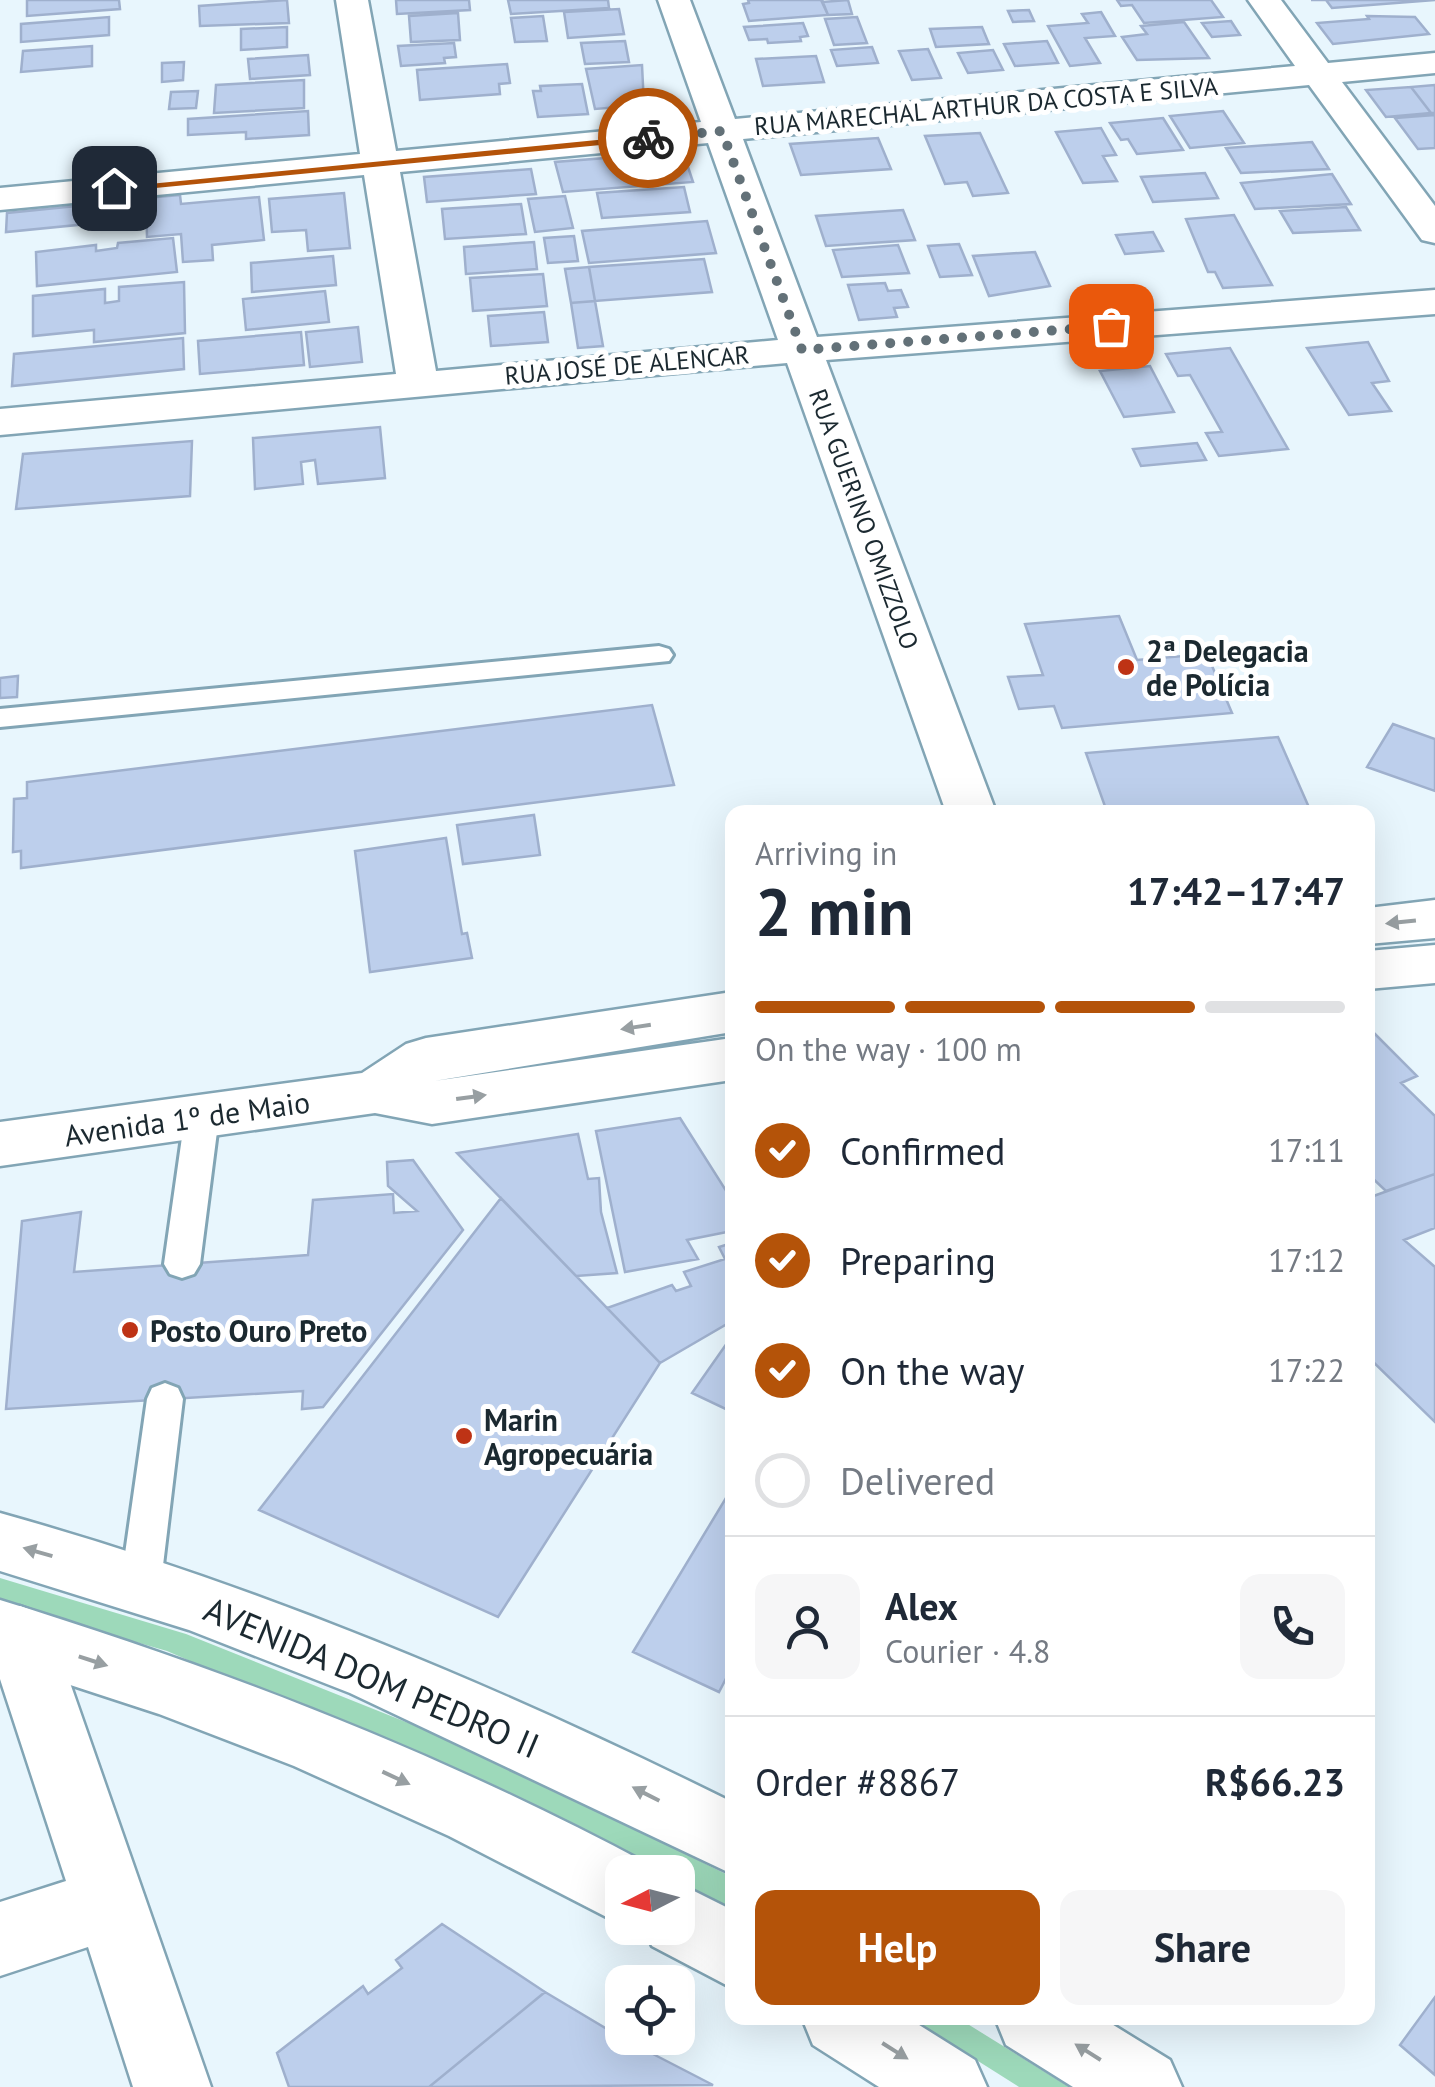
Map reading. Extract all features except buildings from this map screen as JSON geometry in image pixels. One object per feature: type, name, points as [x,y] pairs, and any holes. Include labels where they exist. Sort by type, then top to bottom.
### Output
[{"type":"street","points":[[352,0],[418,384]]},
{"type":"street","name":"RUA GUERINO OMIZZOLO","points":[[674,0],[968,805]]},
{"type":"street","points":[[1264,0],[1435,232]]},
{"type":"street","name":"RUA MARECHAL ARTHUR DA COSTA E SILVA","points":[[0,199],[1435,63]]},
{"type":"street","name":"RUA JOSÉ DE ALENCAR","points":[[0,422],[802,350],[1435,302]]},
{"type":"street","points":[[1375,925],[1435,918]]},
{"type":"street","points":[[1375,969],[1435,964]]},
{"type":"street","name":"Avenida 1º de Maio","points":[[375,1092],[426,1059],[725,1013]]},
{"type":"street","name":"Avenida 1º de Maio","points":[[0,1144],[375,1092],[432,1103],[725,1060]]},
{"type":"street","name":"AVENIDA DOM PEDRO II","points":[[0,1542],[140,1582],[360,1666],[622,1783],[725,1834]]},
{"type":"street","points":[[10,1634],[170,1687],[352,1758],[605,1879]]},
{"type":"street","points":[[10,1634],[110,1903],[172,2087]]},
{"type":"street","points":[[0,1939],[110,1903]]},
{"type":"street","points":[[695,1930],[725,1948]]},
{"type":"street","points":[[851,2025],[948,2087]]},
{"type":"street","points":[[1044,2025],[1143,2087]]},
{"type":"lane","points":[[0,718],[659,655]]},
{"type":"lane","points":[[182,1264],[202,1116]]},
{"type":"lane","points":[[140,1582],[165,1399]]},
{"type":"green space","points":[[0,1578],[186,1634],[476,1750],[688,1855],[634,1855],[167,1651],[0,1603]]},
{"type":"green space","points":[[695,1859],[725,1874],[725,1909],[695,1890]]},
{"type":"green space","points":[[921,2025],[969,2025],[1069,2087],[1019,2087]]},
{"type":"way so far","points":[[648,138],[722,131],[802,350],[1111,326]]},
{"type":"place","name":"2ª Delegacia de Polícia","points":[[1126,667]]},
{"type":"place","name":"Posto Ouro Preto","points":[[130,1330]]},
{"type":"place","name":"Marin Agropecuária","points":[[464,1436]]},
{"type":"route","points":[[114,188],[648,138]]}]
